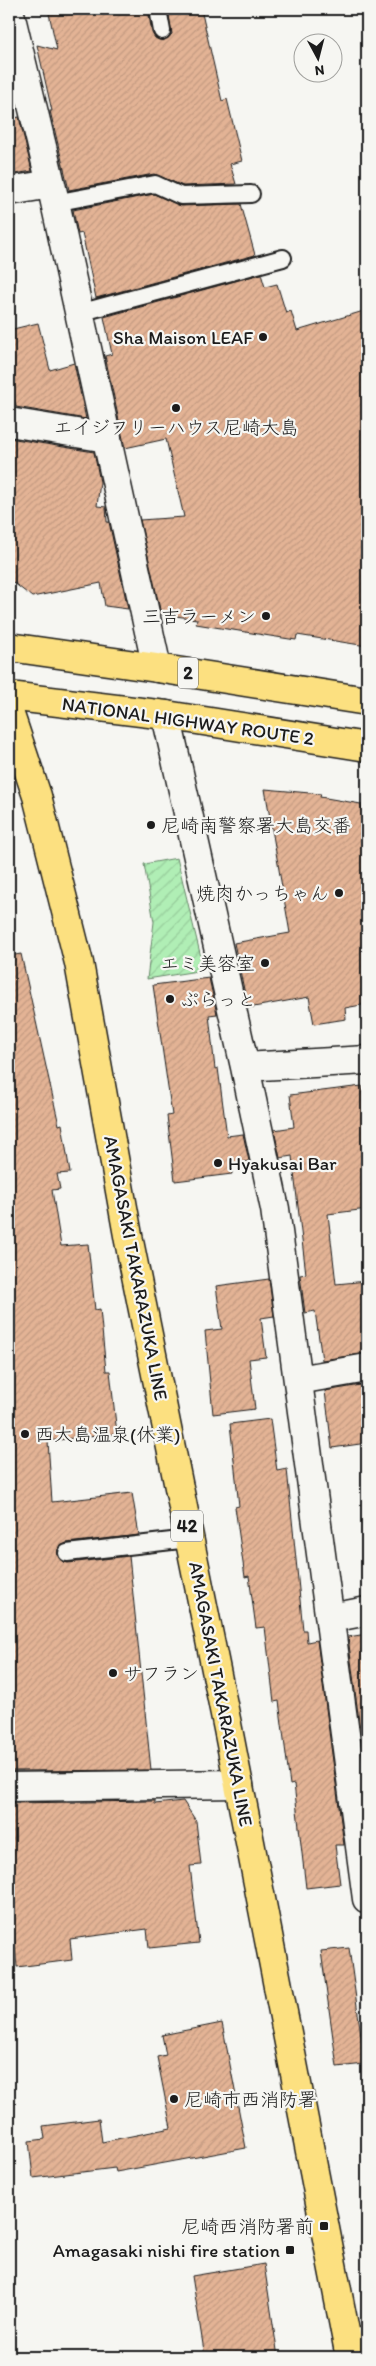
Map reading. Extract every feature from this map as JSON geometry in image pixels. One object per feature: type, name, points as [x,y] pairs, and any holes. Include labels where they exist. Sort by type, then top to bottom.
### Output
[{"type":"main road","name":"2","points":[[9,647],[367,701]]},
{"type":"main road","name":"NATIONAL HIGHWAY ROUTE 2","points":[[9,696],[166,715],[367,747]]},
{"type":"main road","name":"AMAGASAKI TAKARAZUKA LINE","points":[[9,712],[37,796],[80,963],[129,1242],[355,2348]]},
{"type":"street","points":[[10,15],[107,438],[156,668]]},
{"type":"street","points":[[9,191],[52,193]]},
{"type":"street","points":[[9,422],[107,438]]},
{"type":"street","points":[[166,715],[245,1067],[274,1209],[364,1857],[367,1899]]},
{"type":"street","points":[[245,1067],[367,1060]]},
{"type":"street","points":[[298,1380],[367,1368]]},
{"type":"street","points":[[331,1618],[367,1611]]},
{"type":"street","points":[[9,1787],[239,1784]]},
{"type":"lane","points":[[158,9],[162,31]]},
{"type":"lane","points":[[52,193],[155,184],[181,196],[251,194]]},
{"type":"lane","points":[[79,314],[283,258]]},
{"type":"lane","points":[[67,1553],[189,1539]]},
{"type":"green space","points":[[177,858],[204,970],[147,979],[154,922],[144,864]]},
{"type":"building","points":[[48,9],[148,9],[152,33],[155,38],[163,41],[172,34],[168,9],[201,9],[222,101],[227,99],[242,161],[230,164],[236,184],[183,186],[154,174],[69,190],[50,111],[52,111],[37,45],[57,50]]},
{"type":"building","points":[[19,117],[32,171],[9,175],[9,119]]},
{"type":"building","points":[[154,194],[181,206],[241,204],[255,255],[96,298],[82,233],[78,234],[73,210]]},
{"type":"building","points":[[261,274],[265,287],[277,284],[286,313],[291,311],[297,331],[367,310],[367,646],[297,635],[296,640],[270,636],[196,624],[197,619],[161,614],[140,520],[184,517],[166,439],[125,448],[105,356],[112,354],[104,317]]},
{"type":"building","points":[[38,323],[50,370],[74,363],[86,419],[16,407],[9,380],[9,330]]},
{"type":"building","points":[[9,438],[94,452],[100,482],[97,506],[106,507],[107,522],[109,522],[128,609],[105,606],[101,583],[32,597],[9,579]]},
{"type":"building","points":[[265,789],[321,794],[320,797],[361,804],[367,840],[367,1004],[345,1008],[346,1019],[314,1024],[309,997],[248,1008],[234,943],[290,933]]},
{"type":"building","points":[[21,954],[59,1125],[62,1124],[70,1173],[57,1174],[60,1189],[52,1190],[61,1246],[88,1244],[95,1310],[100,1309],[106,1371],[110,1371],[117,1434],[48,1441],[52,1502],[132,1493],[139,1535],[66,1543],[58,1549],[57,1555],[63,1562],[68,1563],[129,1556],[151,1770],[9,1771],[9,956]]},
{"type":"building","points":[[209,978],[217,1014],[209,1015],[215,1069],[218,1068],[227,1136],[243,1134],[249,1161],[231,1164],[232,1174],[175,1181],[167,1116],[172,1115],[153,985]]},
{"type":"building","points":[[362,1086],[367,1125],[367,1209],[328,1214],[336,1284],[367,1281],[367,1353],[322,1360],[315,1311],[305,1313],[300,1275],[306,1274],[292,1156],[280,1158],[274,1130],[294,1127],[290,1095]]},
{"type":"building","points":[[269,1279],[274,1316],[261,1318],[266,1357],[249,1359],[255,1409],[213,1414],[205,1331],[222,1329],[216,1286]]},
{"type":"building","points":[[367,1384],[367,1443],[332,1448],[325,1391]]},
{"type":"building","points":[[270,1419],[277,1471],[287,1469],[303,1630],[306,1630],[307,1642],[317,1640],[344,1845],[335,1845],[340,1884],[306,1888],[294,1784],[290,1785],[279,1701],[274,1702],[265,1627],[256,1628],[249,1576],[245,1577],[235,1507],[239,1506],[230,1424]]},
{"type":"building","points":[[367,1634],[367,1783],[348,1637]]},
{"type":"building","points":[[155,1801],[155,1804],[183,1801],[196,1821],[201,1865],[190,1866],[199,1943],[149,1948],[147,1929],[70,1939],[72,1960],[17,1967],[9,1886],[9,1803]]},
{"type":"building","points":[[349,1948],[365,2064],[337,2067],[321,1951]]},
{"type":"building","points":[[222,2023],[246,2148],[116,2172],[115,2168],[33,2178],[29,2141],[45,2139],[43,2126],[99,2119],[102,2142],[171,2128],[157,2057],[166,2055],[162,2035]]},
{"type":"building","points":[[264,2264],[278,2357],[205,2357],[192,2276]]},
{"type":"place","name":"Sha Maison LEAF","points":[[263,337]]},
{"type":"place","name":"エイジフリーハウス尼崎大島","points":[[176,408]]},
{"type":"place","name":"三吉ラーメン","points":[[266,616]]},
{"type":"place","name":"尼崎南警察署大島交番","points":[[151,825]]},
{"type":"place","name":"焼肉かっちゃん","points":[[339,893]]},
{"type":"place","name":"エミ美容室","points":[[265,963]]},
{"type":"place","name":"ぷらっと","points":[[170,999]]},
{"type":"place","name":"Hyakusai Bar","points":[[218,1163]]},
{"type":"place","name":"西大島温泉(休業)","points":[[25,1434]]},
{"type":"place","name":"サフラン","points":[[113,1673]]},
{"type":"place","name":"尼崎市西消防署","points":[[174,2099]]},
{"type":"place","name":"尼崎西消防署前","points":[[324,2226]]},
{"type":"place","name":"Amagasaki nishi fire station","points":[[290,2250]]}]
